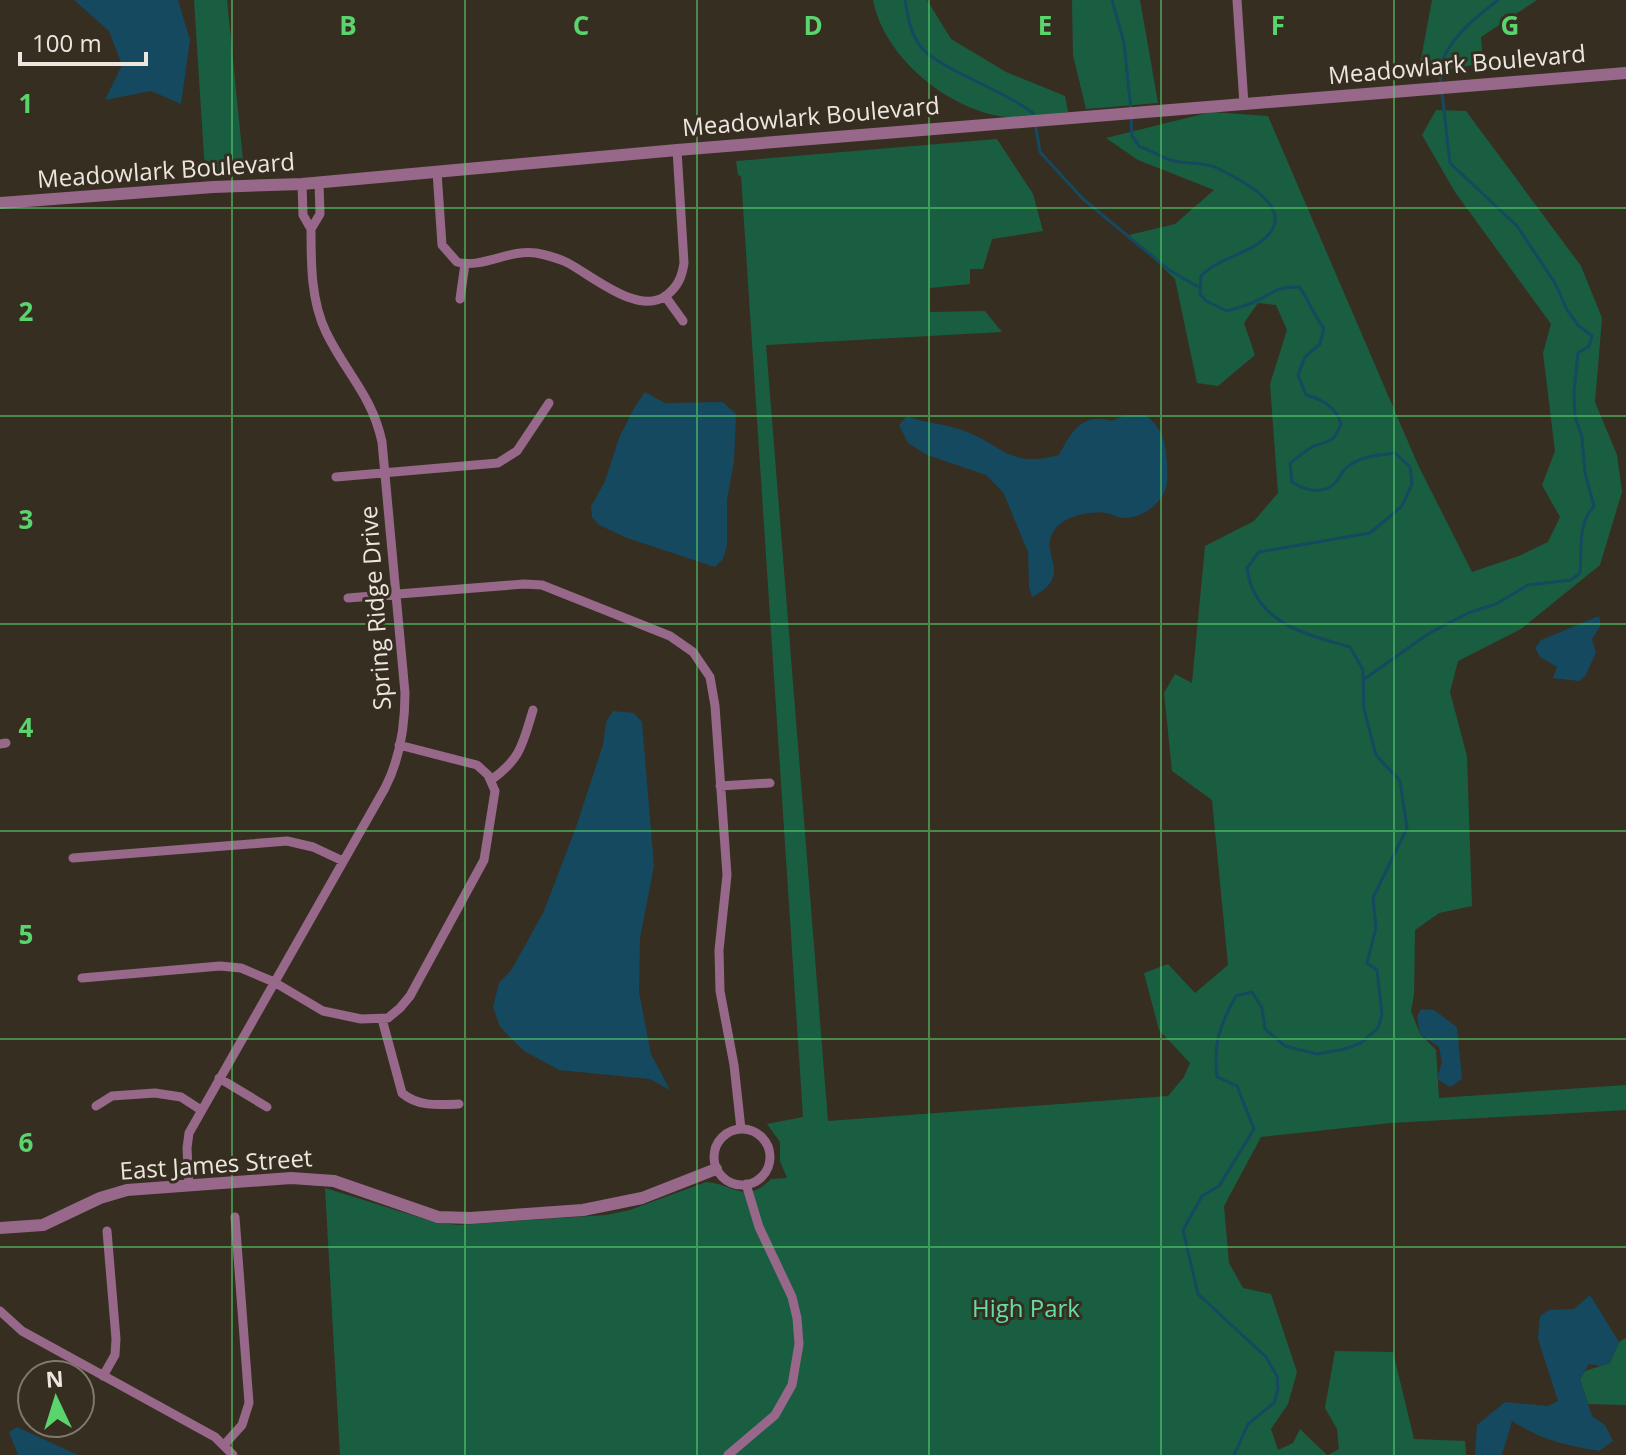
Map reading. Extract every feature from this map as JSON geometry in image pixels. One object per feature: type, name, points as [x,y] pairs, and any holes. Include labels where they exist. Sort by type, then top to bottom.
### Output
[{"type":"street","points":[[1237,0],[1244,104]]},
{"type":"street","name":"Meadowlark Boulevard","points":[[0,203],[213,187],[319,183],[677,150],[1626,73]]},
{"type":"street","points":[[437,172],[442,245],[453,259],[465,264],[516,253],[538,254],[566,262],[631,299],[651,301],[665,296],[678,282],[684,263],[677,150]]},
{"type":"street","name":"Spring Ridge Drive","points":[[311,229],[320,214],[319,183]]},
{"type":"street","name":"Spring Ridge Drive","points":[[189,1185],[189,1133],[394,770],[403,729],[405,693],[382,442],[371,407],[329,339],[318,313],[312,275],[311,229],[303,215],[302,184]]},
{"type":"street","points":[[460,299],[465,264]]},
{"type":"street","points":[[665,296],[683,321]]},
{"type":"street","points":[[336,477],[498,463],[517,451],[549,403]]},
{"type":"street","points":[[348,598],[542,585],[657,630],[693,652],[710,677],[727,875],[719,950],[720,991],[734,1065],[741,1129]]},
{"type":"street","points":[[491,780],[509,768],[519,754],[533,710]]},
{"type":"street","points":[[82,978],[220,966],[241,968],[274,982],[323,1011],[361,1019],[382,1019],[395,1013],[410,996],[484,860],[494,801],[491,780],[483,768],[399,745]]},
{"type":"street","points":[[720,786],[770,783]]},
{"type":"street","points":[[73,858],[287,841],[313,847],[343,861]]},
{"type":"street","points":[[382,1019],[402,1093],[418,1103],[459,1104]]},
{"type":"street","points":[[219,1078],[267,1107]]},
{"type":"street","points":[[96,1106],[112,1096],[155,1093],[181,1097],[201,1110]]},
{"type":"street","points":[[741,1129],[764,1139],[771,1160],[760,1178],[746,1184],[730,1183],[716,1169],[714,1158],[719,1143],[731,1132],[741,1129]]},
{"type":"street","name":"East James Street","points":[[0,1228],[31,1227],[53,1222],[113,1193],[189,1185],[319,1178],[438,1217],[470,1218],[603,1208],[642,1198],[716,1169]]},
{"type":"street","points":[[728,1455],[762,1427],[780,1407],[792,1385],[799,1344],[792,1297],[759,1227],[746,1184]]},
{"type":"street","points":[[224,1445],[242,1425],[249,1403],[235,1217]]},
{"type":"street","points":[[103,1376],[115,1355],[116,1339],[107,1231]]},
{"type":"street","points":[[0,1311],[22,1331],[206,1432],[233,1455]]},
{"type":"green space","points":[[194,0],[227,0],[244,170],[205,172]]},
{"type":"green space","points":[[873,0],[927,0],[951,39],[1006,72],[1065,96],[1068,112],[1007,117],[958,102],[938,90],[903,59],[879,21]]},
{"type":"green space","points":[[1072,0],[1140,0],[1158,103],[1086,109],[1073,55]]},
{"type":"green space","points":[[1432,0],[1537,0],[1481,37],[1483,63],[1418,75]]},
{"type":"green space","name":"High Park","points":[[1436,110],[1466,111],[1581,266],[1602,318],[1595,402],[1617,455],[1622,492],[1600,565],[1521,629],[1458,661],[1450,692],[1467,756],[1472,906],[1439,913],[1415,930],[1411,1011],[1420,1034],[1436,1050],[1439,1098],[1626,1085],[1626,1110],[1391,1123],[1261,1137],[1224,1206],[1229,1263],[1243,1288],[1271,1294],[1297,1372],[1288,1404],[1271,1429],[1278,1450],[1293,1443],[1300,1429],[1327,1455],[340,1455],[325,1188],[434,1222],[458,1225],[606,1215],[630,1210],[706,1182],[746,1192],[762,1187],[771,1179],[787,1178],[780,1161],[780,1142],[767,1124],[803,1117],[741,176],[738,175],[736,161],[997,139],[1033,194],[1043,231],[992,239],[983,269],[970,269],[970,284],[930,288],[930,312],[985,311],[1002,332],[766,345],[828,1121],[1168,1096],[1184,1077],[1190,1063],[1159,1030],[1144,973],[1168,964],[1195,993],[1228,965],[1212,800],[1172,771],[1164,693],[1175,674],[1192,683],[1205,546],[1254,521],[1278,493],[1270,384],[1287,330],[1276,305],[1258,303],[1244,323],[1255,355],[1218,386],[1197,383],[1175,279],[1129,235],[1175,224],[1214,190],[1138,160],[1106,138],[1211,112],[1268,116],[1418,465],[1472,572],[1548,542],[1560,517],[1542,485],[1555,451],[1543,353],[1551,324],[1455,192],[1422,135]]},
{"type":"green space","points":[[1626,1338],[1626,1405],[1588,1404],[1580,1379],[1585,1371],[1610,1363],[1619,1342]]},
{"type":"green space","points":[[1335,1351],[1393,1352],[1414,1439],[1465,1441],[1466,1455],[1328,1455],[1339,1449],[1337,1429],[1325,1408]]},
{"type":"water","points":[[74,0],[178,0],[190,40],[181,104],[151,91],[105,100],[122,65],[109,31]]},
{"type":"water","points":[[645,392],[665,403],[723,402],[736,414],[734,461],[727,500],[727,545],[723,559],[715,567],[627,538],[599,525],[592,517],[591,507],[605,481],[619,438]]},
{"type":"water","points":[[1125,415],[1146,415],[1162,436],[1167,485],[1162,496],[1147,511],[1133,517],[1093,513],[1078,515],[1059,524],[1050,538],[1052,580],[1032,597],[1028,552],[1003,492],[986,475],[927,455],[908,443],[899,425],[907,416],[949,426],[1015,456],[1041,459],[1059,455],[1074,431],[1085,421],[1112,421]]},
{"type":"water","points":[[1599,616],[1601,625],[1592,639],[1596,653],[1585,676],[1579,681],[1553,678],[1557,667],[1540,657],[1535,648],[1541,640]]},
{"type":"water","points":[[613,711],[634,713],[642,722],[654,866],[640,938],[639,992],[651,1054],[670,1090],[650,1079],[559,1070],[524,1051],[500,1027],[493,1007],[499,983],[512,969],[544,911],[603,745],[606,722]]},
{"type":"water","points":[[1421,1009],[1434,1010],[1457,1027],[1462,1079],[1450,1087],[1437,1079],[1442,1062],[1439,1047],[1420,1034],[1417,1017]]},
{"type":"water","points":[[1590,1295],[1619,1342],[1610,1363],[1600,1366],[1589,1364],[1580,1379],[1592,1416],[1605,1425],[1613,1441],[1599,1451],[1586,1449],[1544,1437],[1512,1421],[1502,1455],[1475,1455],[1477,1425],[1505,1402],[1548,1406],[1558,1401],[1538,1339],[1540,1316],[1549,1310],[1574,1309]]},
{"type":"water","points":[[16,1428],[16,1439],[43,1439],[78,1455],[18,1455],[9,1432]]},
{"type":"waterway","points":[[905,0],[914,36],[929,55],[1033,113]]},
{"type":"waterway","points":[[1112,0],[1124,43],[1131,110]]},
{"type":"waterway","points":[[1441,85],[1440,67],[1449,47],[1472,21],[1498,0]]},
{"type":"waterway","points":[[1363,680],[1428,634],[1468,613],[1496,604],[1528,585],[1571,580],[1580,573],[1583,529],[1594,506],[1585,473],[1574,392],[1578,353],[1589,346],[1592,336],[1578,325],[1567,310],[1555,283],[1517,226],[1450,163],[1442,93]]},
{"type":"waterway","points":[[1131,118],[1132,136],[1140,147],[1170,160],[1217,168],[1260,194],[1274,213],[1275,223],[1262,241],[1217,264],[1201,276],[1200,294],[1206,301],[1227,311],[1279,289],[1299,287],[1324,328],[1320,344],[1305,357],[1298,375],[1306,395],[1328,405],[1341,424],[1333,438],[1312,447],[1290,463],[1292,482],[1307,489],[1324,489],[1334,484],[1351,464],[1369,457],[1395,453],[1410,467],[1412,484],[1402,506],[1370,533],[1259,552],[1247,568],[1252,587],[1271,614],[1299,631],[1350,647],[1363,670],[1364,709],[1376,755],[1400,781],[1407,828],[1373,898],[1376,928],[1367,963],[1377,970],[1382,1015],[1378,1028],[1361,1043],[1345,1049],[1317,1054],[1285,1046],[1265,1029],[1262,1008],[1252,992],[1236,996],[1219,1035],[1217,1077],[1237,1086],[1254,1129],[1219,1186],[1202,1196],[1183,1230],[1198,1294],[1266,1357],[1277,1376],[1278,1389],[1274,1403],[1248,1424],[1234,1455]]},
{"type":"waterway","points":[[1036,128],[1040,152],[1083,199],[1169,270],[1200,288]]}]
